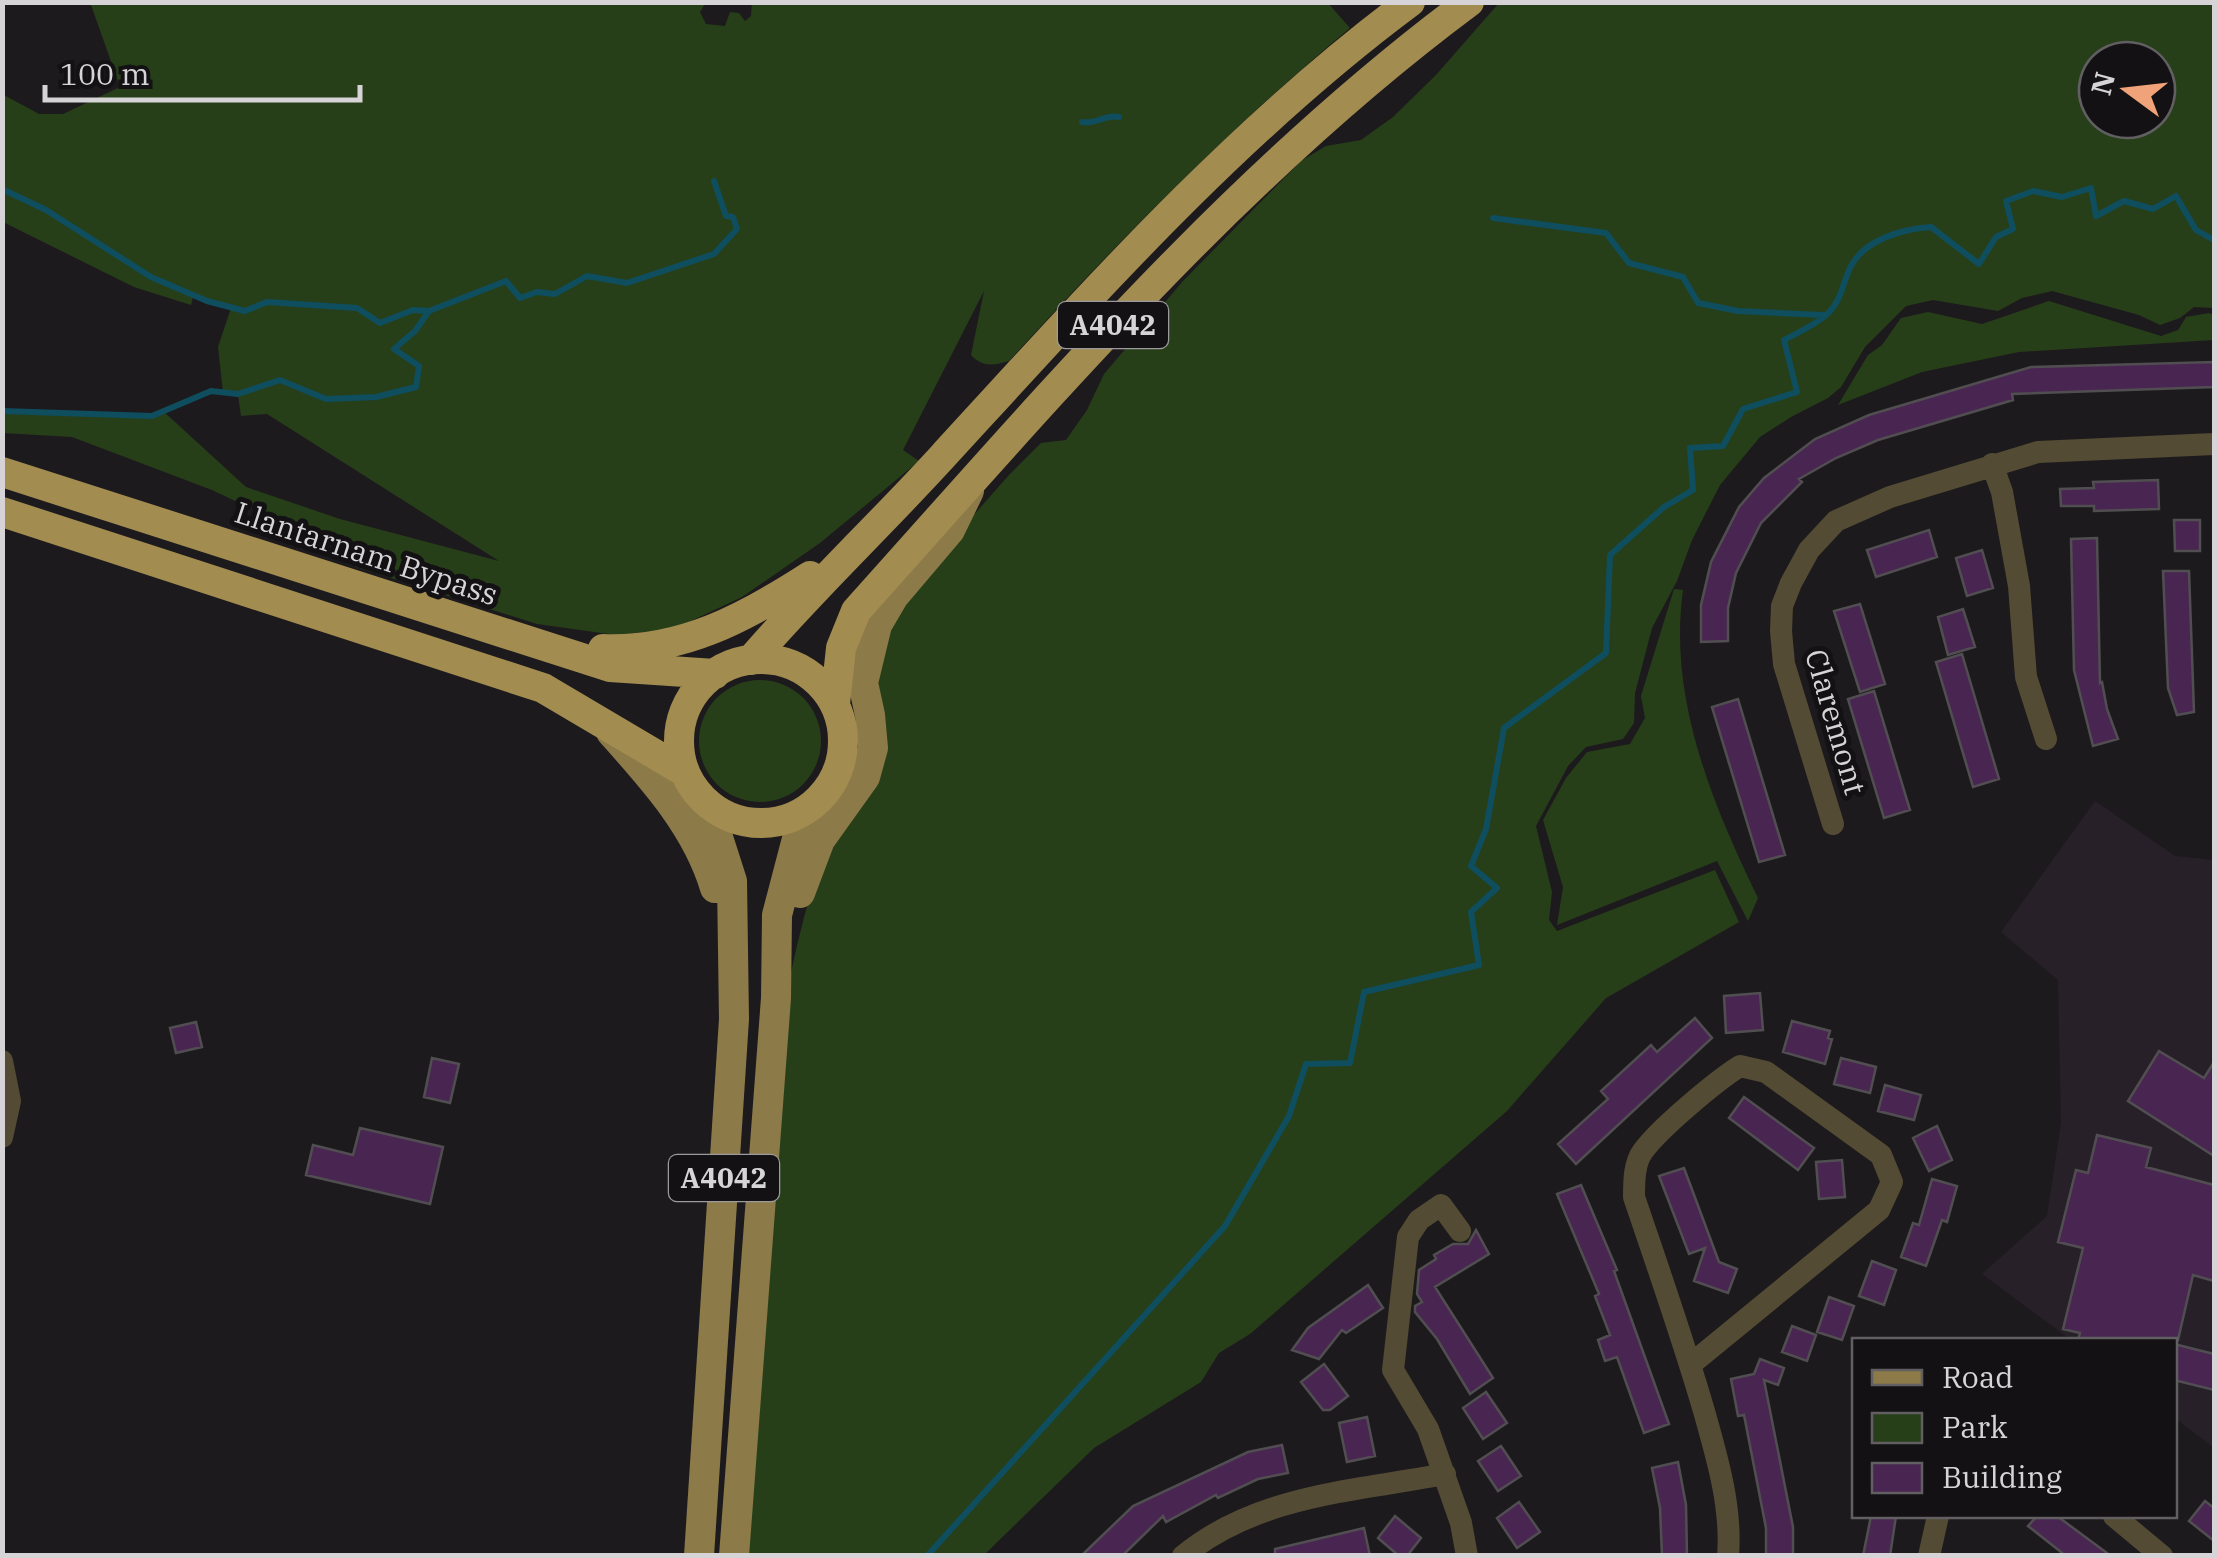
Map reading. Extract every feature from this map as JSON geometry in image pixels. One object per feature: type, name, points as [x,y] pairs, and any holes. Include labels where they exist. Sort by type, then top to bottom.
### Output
[{"type":"highway","name":"A4042","points":[[751,660],[1103,281],[1249,136],[1339,57],[1410,2]]},
{"type":"highway","name":"A4042","points":[[835,704],[842,648],[856,611],[1173,262],[1341,103],[1469,2]]},
{"type":"highway","name":"Llantarnam Bypass","points":[[2,472],[610,667],[715,674]]},
{"type":"highway","points":[[2,512],[543,688],[685,772]]},
{"type":"highway","name":"A4042","points":[[543,648],[626,650],[688,640],[751,614],[858,545]]},
{"type":"highway","points":[[751,660],[776,660],[800,668],[820,684],[835,704],[842,728],[843,752],[836,776],[823,796],[804,812],[780,822],[754,823],[729,817],[707,803],[685,772],[679,745],[683,718],[695,693],[715,674],[751,660]]},
{"type":"main road","points":[[776,998],[793,912],[820,840],[865,776],[873,748],[862,683],[877,624],[894,596],[950,530],[975,480]]},
{"type":"main road","points":[[603,723],[650,775],[692,834],[709,869],[735,948]]},
{"type":"main road","name":"A4042","points":[[699,1556],[733,1038],[735,948],[732,881],[707,803]]},
{"type":"main road","name":"A4042","points":[[734,1556],[776,998],[778,915],[804,812]]},
{"type":"street","name":"Claremont","points":[[1833,824],[1784,664],[1782,606],[1808,550],[1836,521],[1890,497],[2038,452],[2214,444]]},
{"type":"street","points":[[1992,464],[2002,492],[2020,586],[2026,677],[2046,739]]},
{"type":"street","points":[[2,1060],[10,1101],[2,1137]]},
{"type":"street","points":[[1690,1364],[1879,1210],[1892,1182],[1881,1155],[1766,1072],[1752,1068],[1740,1066],[1710,1087],[1642,1152],[1634,1175],[1634,1197],[1690,1364],[1724,1492],[1728,1556]]},
{"type":"street","points":[[1460,1231],[1441,1205],[1419,1220],[1408,1237],[1393,1370],[1428,1429],[1461,1522],[1467,1556]]},
{"type":"street","points":[[1183,1556],[1234,1522],[1278,1506],[1445,1474]]},
{"type":"street","points":[[1929,1556],[1938,1518]]},
{"type":"street","points":[[2116,1518],[2162,1556]]},
{"type":"shaded area","points":[[2095,801],[2175,856],[2214,860],[2214,1448],[2177,1420],[2177,1338],[2068,1338],[1982,1274],[2047,1216],[2061,1123],[2058,980],[2001,932]]},
{"type":"green space","points":[[90,2],[706,2],[700,12],[706,24],[725,26],[730,12],[739,13],[745,21],[751,16],[752,2],[1327,2],[1350,28],[1174,188],[1009,361],[984,364],[971,355],[984,291],[903,450],[919,461],[820,543],[742,597],[674,629],[616,635],[537,624],[353,566],[286,525],[212,490],[72,437],[3,433],[3,411],[151,416],[163,411],[246,487],[340,519],[499,561],[267,414],[241,416],[238,395],[223,392],[218,347],[231,308],[194,293],[191,305],[134,287],[3,222],[2,94],[39,114],[63,114],[120,87]]},
{"type":"green space","points":[[1499,3],[2214,3],[2214,308],[2194,307],[2180,318],[2160,325],[2139,315],[2052,291],[2022,298],[1998,311],[1933,300],[1906,306],[1865,347],[1841,387],[1760,437],[1720,485],[1652,628],[1635,693],[1634,723],[1623,739],[1586,747],[1568,766],[1536,826],[1552,892],[1549,920],[1557,931],[1715,870],[1739,922],[1606,998],[1507,1111],[1250,1334],[1219,1353],[1201,1382],[1094,1448],[984,1555],[745,1556],[787,991],[813,888],[838,831],[886,631],[942,551],[1009,475],[1041,443],[1066,440],[1087,410],[1104,374],[1183,281],[1301,161],[1326,146],[1361,140],[1393,117]]},
{"type":"green space","points":[[2049,301],[2161,336],[2178,330],[2186,317],[2209,313],[2214,315],[2214,340],[2019,352],[1922,372],[1838,405],[1868,355],[1882,345],[1901,318],[1928,312],[1982,324]]},
{"type":"green space","points":[[1674,589],[1683,590],[1682,670],[1698,749],[1725,825],[1758,898],[1748,921],[1717,861],[1557,925],[1563,887],[1543,820],[1566,778],[1587,752],[1630,744],[1645,718],[1641,696]]},
{"type":"green space","points":[[760,680],[783,684],[803,698],[817,718],[821,741],[817,764],[803,784],[783,798],[760,802],[737,798],[717,784],[703,764],[699,741],[703,718],[717,698],[737,684]]},
{"type":"building","points":[[2214,362],[2214,387],[2012,394],[2013,400],[1878,440],[1836,458],[1799,479],[1802,482],[1761,523],[1736,573],[1728,608],[1728,641],[1701,642],[1701,605],[1711,562],[1739,507],[1764,478],[1815,439],[1869,415],[2031,367]]},
{"type":"building","points":[[2158,480],[2159,509],[2094,511],[2094,506],[2061,506],[2060,489],[2094,488],[2093,482]]},
{"type":"building","points":[[2174,520],[2200,520],[2200,551],[2175,551]]},
{"type":"building","points":[[1929,530],[1937,557],[1876,577],[1867,550]]},
{"type":"building","points":[[2097,538],[2100,683],[2118,739],[2093,746],[2074,670],[2071,539]]},
{"type":"building","points":[[1982,550],[1993,588],[1967,596],[1956,558]]},
{"type":"building","points":[[2163,571],[2189,571],[2194,712],[2177,715],[2168,688]]},
{"type":"building","points":[[1860,604],[1885,684],[1860,692],[1834,611]]},
{"type":"building","points":[[1963,609],[1975,647],[1948,655],[1938,617]]},
{"type":"building","points":[[1962,654],[1999,779],[1973,787],[1936,662]]},
{"type":"building","points":[[1874,691],[1910,810],[1884,818],[1848,699]]},
{"type":"building","points":[[1738,699],[1785,855],[1759,862],[1712,707]]},
{"type":"building","points":[[1760,993],[1763,1030],[1726,1033],[1724,996]]},
{"type":"building","points":[[1695,1018],[1712,1038],[1576,1164],[1558,1144],[1608,1099],[1601,1091],[1651,1045],[1657,1052]]},
{"type":"building","points":[[1792,1021],[1830,1031],[1828,1038],[1832,1039],[1825,1064],[1783,1052]]},
{"type":"building","points":[[196,1022],[202,1047],[176,1053],[170,1028]]},
{"type":"building","points":[[2159,1051],[2204,1078],[2214,1062],[2214,1156],[2128,1101]]},
{"type":"building","points":[[432,1058],[459,1064],[450,1103],[424,1097]]},
{"type":"building","points":[[1841,1058],[1876,1067],[1870,1093],[1834,1084]]},
{"type":"building","points":[[1885,1085],[1921,1095],[1914,1120],[1878,1111]]},
{"type":"building","points":[[1744,1097],[1814,1148],[1798,1170],[1729,1118]]},
{"type":"building","points":[[1937,1126],[1952,1160],[1929,1171],[1913,1138]]},
{"type":"building","points":[[360,1128],[443,1147],[430,1204],[306,1175],[313,1145],[353,1155]]},
{"type":"building","points":[[2097,1135],[2151,1148],[2146,1167],[2214,1185],[2214,1281],[2193,1275],[2178,1340],[2079,1338],[2080,1333],[2063,1329],[2083,1248],[2058,1242],[2076,1170],[2088,1173]]},
{"type":"building","points":[[1842,1160],[1845,1197],[1819,1199],[1816,1162]]},
{"type":"building","points":[[1684,1168],[1719,1262],[1737,1269],[1728,1293],[1694,1281],[1705,1248],[1689,1254],[1659,1176]]},
{"type":"building","points":[[1932,1179],[1957,1186],[1947,1222],[1942,1220],[1926,1266],[1901,1257],[1913,1223],[1919,1225]]},
{"type":"building","points":[[1581,1185],[1617,1270],[1614,1271],[1669,1424],[1644,1433],[1617,1357],[1605,1361],[1598,1340],[1610,1335],[1595,1296],[1599,1294],[1557,1194]]},
{"type":"building","points":[[1476,1230],[1489,1254],[1435,1287],[1493,1378],[1470,1394],[1437,1339],[1415,1312],[1415,1306],[1422,1302],[1417,1294],[1419,1270],[1453,1244],[1468,1244]]},
{"type":"building","points":[[1872,1261],[1896,1270],[1884,1305],[1859,1296]]},
{"type":"building","points":[[1368,1285],[1383,1308],[1346,1333],[1342,1330],[1319,1359],[1292,1350],[1308,1328]]},
{"type":"building","points":[[1829,1297],[1854,1306],[1842,1340],[1817,1332]]},
{"type":"building","points":[[1792,1326],[1816,1335],[1807,1361],[1782,1352]]},
{"type":"building","points":[[2177,1345],[2214,1354],[2214,1390],[2177,1381]]},
{"type":"building","points":[[1760,1359],[1784,1368],[1778,1385],[1764,1380],[1793,1527],[1793,1556],[1766,1556],[1766,1528],[1744,1415],[1738,1416],[1731,1379],[1754,1374]]},
{"type":"building","points":[[1324,1364],[1348,1396],[1330,1410],[1323,1410],[1301,1382]]},
{"type":"building","points":[[1486,1392],[1507,1423],[1483,1439],[1463,1408]]},
{"type":"building","points":[[1367,1417],[1375,1456],[1347,1462],[1339,1423]]},
{"type":"building","points":[[1282,1445],[1288,1473],[1258,1479],[1218,1498],[1216,1495],[1166,1522],[1163,1516],[1122,1556],[1081,1556],[1133,1506],[1248,1452]]},
{"type":"building","points":[[1501,1446],[1521,1476],[1498,1491],[1478,1461]]},
{"type":"building","points":[[1678,1462],[1686,1505],[1687,1556],[1662,1556],[1660,1508],[1652,1468]]},
{"type":"building","points":[[2205,1501],[2214,1508],[2214,1541],[2189,1521]]},
{"type":"building","points":[[1519,1502],[1540,1532],[1517,1548],[1497,1518]]},
{"type":"building","points":[[1395,1516],[1421,1538],[1407,1556],[1399,1556],[1378,1538]]},
{"type":"building","points":[[1871,1518],[1896,1518],[1890,1556],[1863,1556]]},
{"type":"building","points":[[2035,1518],[2060,1518],[2111,1556],[2066,1556],[2028,1526]]},
{"type":"building","points":[[1364,1528],[1370,1556],[1275,1556],[1275,1549]]},
{"type":"waterway","points":[[1082,122],[1119,117]]},
{"type":"waterway","points":[[2,411],[152,416],[211,391],[238,394],[280,380],[326,399],[376,397],[416,387],[419,366],[394,349],[415,331],[429,311],[506,281],[520,298],[537,292],[555,294],[587,276],[627,283],[714,254],[737,229],[733,217],[726,216],[714,181]]},
{"type":"waterway","points":[[927,1556],[1225,1226],[1289,1116],[1306,1064],[1350,1063],[1364,992],[1479,965],[1471,912],[1497,888],[1471,866],[1486,829],[1504,728],[1606,653],[1610,555],[1664,507],[1693,490],[1690,448],[1723,446],[1743,409],[1797,392],[1784,340],[1830,311],[1856,258],[1885,237],[1931,227],[1979,264],[1996,237],[2013,229],[2006,201],[2033,191],[2062,197],[2091,188],[2096,216],[2124,201],[2153,209],[2176,196],[2196,230],[2214,240]]},
{"type":"waterway","points":[[2,189],[46,210],[151,277],[207,301],[245,311],[267,302],[357,308],[380,323],[413,310],[429,311]]},
{"type":"waterway","points":[[1493,218],[1606,233],[1629,263],[1683,277],[1698,303],[1738,311],[1823,315]]}]
